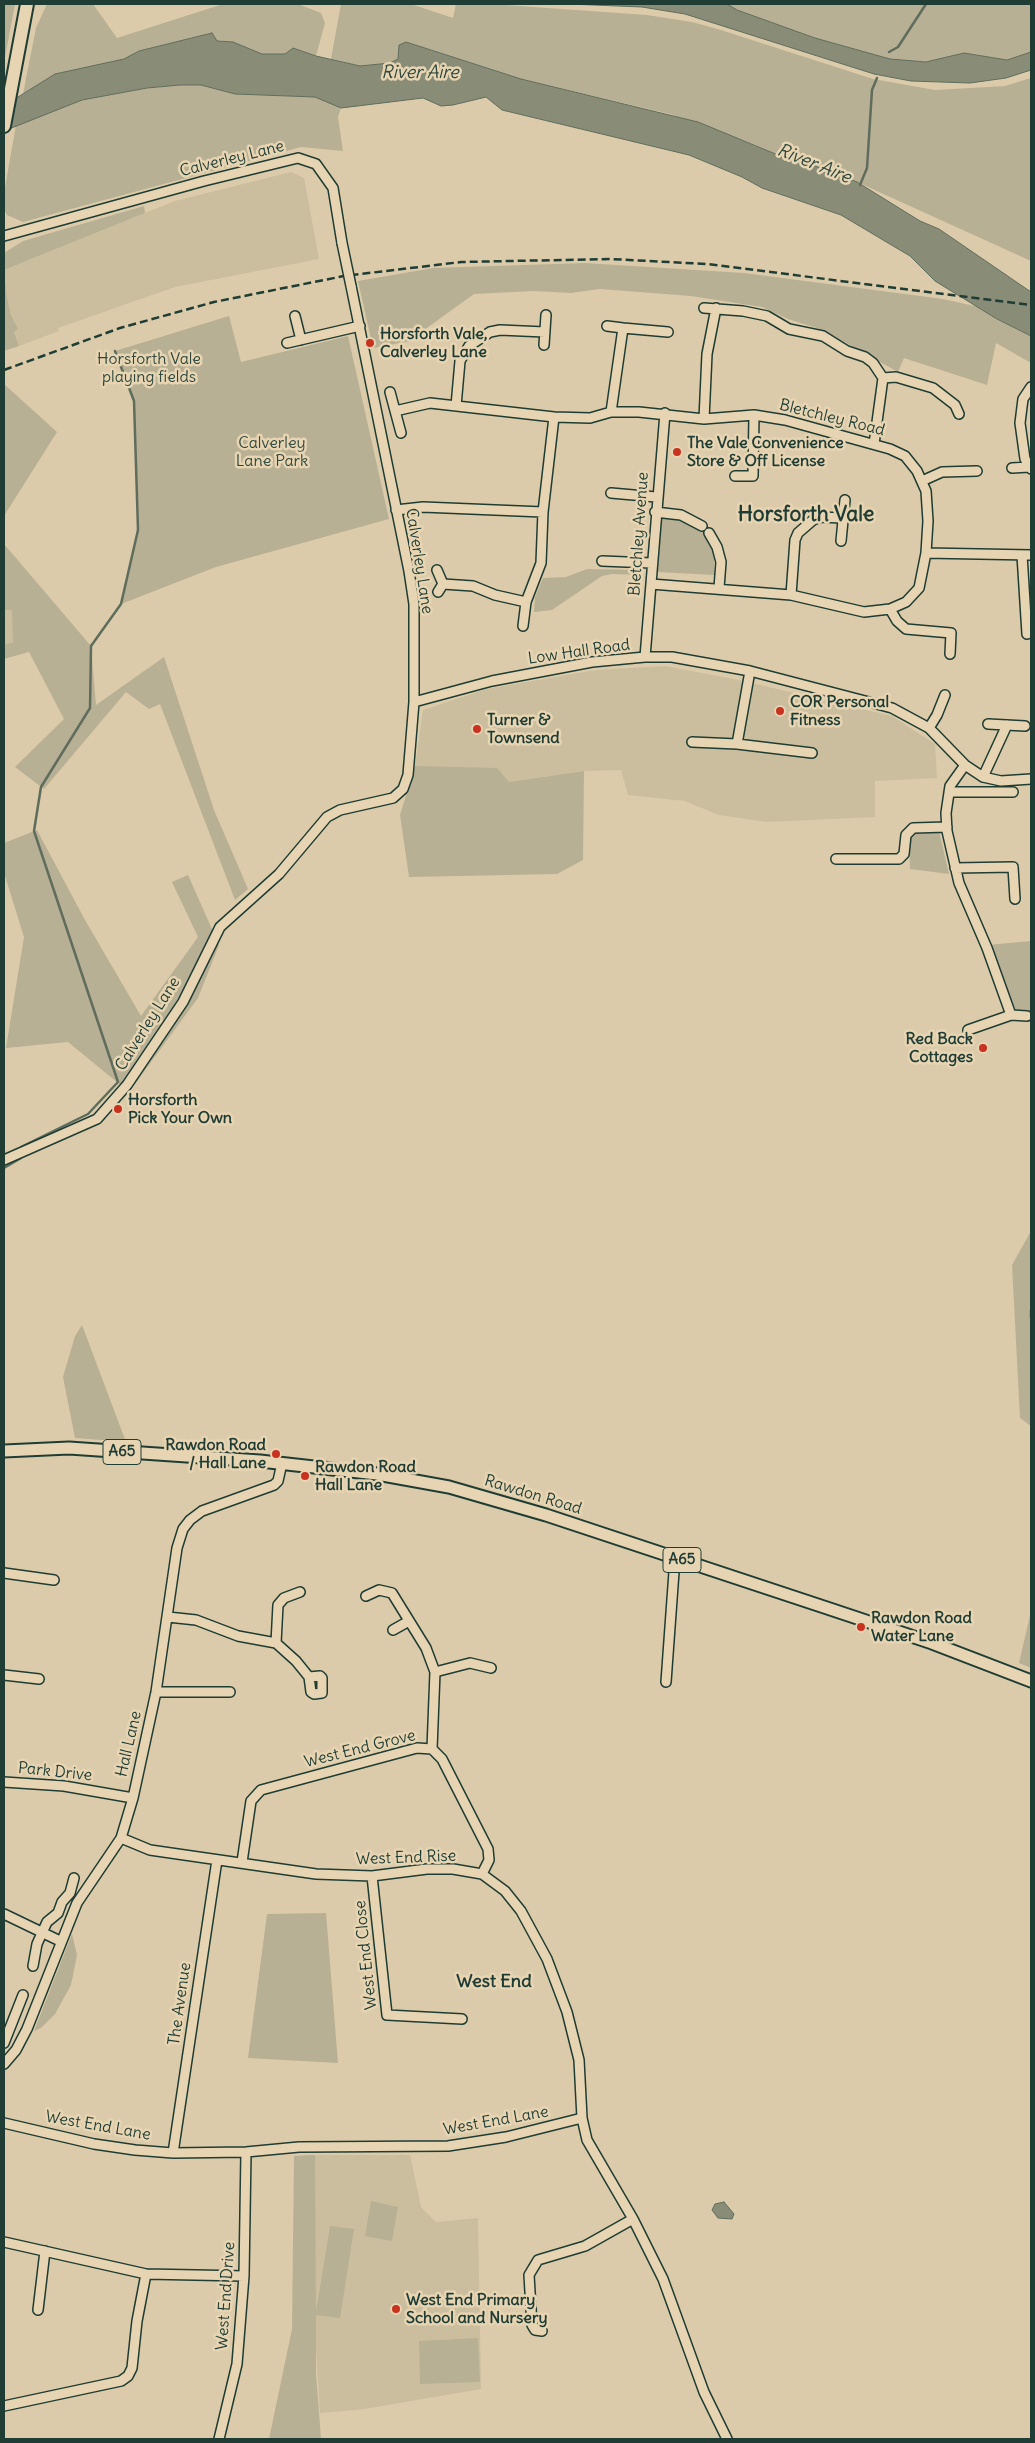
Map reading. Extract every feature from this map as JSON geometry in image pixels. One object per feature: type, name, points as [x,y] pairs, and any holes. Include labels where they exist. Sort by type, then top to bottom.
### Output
[{"type":"highway","points":[[4,126],[28,6]]},
{"type":"main road","name":"Rawdon Road","points":[[4,1451],[69,1448],[282,1463],[377,1474],[449,1487],[530,1510],[932,1643],[1031,1681]]},
{"type":"street","name":"Calverley Lane","points":[[4,236],[204,181],[298,158],[316,164],[333,188],[342,243],[414,604],[414,702],[408,775],[404,789],[394,798],[340,810],[327,817],[279,874],[220,926],[183,1002],[127,1084],[97,1119],[4,1160]]},
{"type":"street","points":[[704,308],[756,313],[767,316],[789,329],[816,333],[847,352],[865,357],[880,371],[883,378],[874,444]]},
{"type":"street","points":[[704,419],[707,354],[716,308]]},
{"type":"street","points":[[544,345],[546,315]]},
{"type":"street","points":[[295,316],[301,340]]},
{"type":"street","points":[[287,343],[360,326]]},
{"type":"street","points":[[607,326],[668,332]]},
{"type":"street","points":[[611,412],[623,328]]},
{"type":"street","points":[[456,406],[460,360],[469,346],[490,332],[500,330],[545,332]]},
{"type":"street","points":[[883,378],[896,377],[934,388],[955,405],[959,414]]},
{"type":"street","points":[[1012,468],[1030,468],[1025,459],[1020,410],[1023,399],[1031,387]]},
{"type":"street","points":[[390,392],[401,433]]},
{"type":"street","name":"Bletchley Road","points":[[395,411],[430,403],[554,417],[590,418],[611,412],[664,413],[704,419],[754,415],[784,420],[874,444],[905,456],[922,481],[926,491],[926,553],[919,588],[906,602],[890,609],[864,612],[791,596],[719,588],[650,584]]},
{"type":"street","name":"Bletchley Avenue","points":[[645,657],[664,413]]},
{"type":"street","points":[[735,476],[753,476],[754,415]]},
{"type":"street","points":[[523,626],[526,602],[541,563],[543,512],[554,417]]},
{"type":"street","points":[[922,481],[942,472],[977,471]]},
{"type":"street","points":[[612,493],[656,497]]},
{"type":"street","points":[[841,541],[845,500]]},
{"type":"street","points":[[396,510],[423,507],[543,512]]},
{"type":"street","points":[[655,512],[681,515],[702,526]]},
{"type":"street","points":[[791,596],[795,540],[798,533],[813,520],[820,517],[843,518]]},
{"type":"street","points":[[709,533],[717,547],[721,562],[719,588]]},
{"type":"street","points":[[926,553],[1027,555],[1027,634],[1031,633]]},
{"type":"street","points":[[602,561],[651,564]]},
{"type":"street","points":[[437,570],[443,584]]},
{"type":"street","points":[[443,584],[473,586],[495,595],[526,602]]},
{"type":"street","points":[[438,592],[443,584]]},
{"type":"street","points":[[890,609],[897,621],[906,629],[951,633],[950,654]]},
{"type":"street","name":"Low Hall Road","points":[[414,702],[500,679],[592,662],[645,657],[672,657],[750,671],[892,708],[929,728],[965,765],[983,776],[1001,780],[1031,779]]},
{"type":"street","points":[[737,744],[750,671]]},
{"type":"street","points":[[929,728],[938,715],[945,695]]},
{"type":"street","points":[[988,724],[1025,726]]},
{"type":"street","points":[[983,776],[1007,725]]},
{"type":"street","points":[[692,742],[737,744],[812,752]]},
{"type":"street","points":[[965,765],[953,780],[949,792],[947,827],[958,883],[1012,1015]]},
{"type":"street","points":[[949,792],[1013,792]]},
{"type":"street","points":[[836,859],[898,858],[904,854],[906,835],[913,828],[947,827]]},
{"type":"street","points":[[956,868],[1013,867],[1015,899]]},
{"type":"street","points":[[968,1030],[1012,1015],[1027,1016]]},
{"type":"street","name":"Hall Lane","points":[[4,2064],[16,2050],[27,2029],[60,1941],[77,1903],[121,1838],[133,1798],[156,1692],[178,1548],[186,1524],[202,1512],[274,1485],[278,1480],[282,1463]]},
{"type":"street","points":[[666,1682],[675,1558]]},
{"type":"street","points":[[4,1573],[54,1580]]},
{"type":"street","points":[[366,1596],[379,1590],[389,1591],[426,1648],[435,1672],[432,1749]]},
{"type":"street","points":[[276,1643],[280,1601],[300,1592]]},
{"type":"street","points":[[168,1617],[196,1620],[238,1636],[276,1643],[309,1676]]},
{"type":"street","points":[[394,1630],[408,1621]]},
{"type":"street","points":[[435,1672],[470,1663],[491,1668]]},
{"type":"street","points":[[4,1675],[39,1679]]},
{"type":"street","points":[[156,1692],[230,1692]]},
{"type":"street","name":"West End Grove","points":[[242,1862],[251,1801],[261,1790],[417,1748],[432,1749],[442,1760],[488,1849],[489,1860],[482,1874]]},
{"type":"street","name":"Park Drive","points":[[4,1782],[64,1786],[133,1798]]},
{"type":"street","name":"West End Rise","points":[[121,1838],[150,1850],[316,1874],[372,1876],[427,1869],[453,1869],[482,1874],[505,1891],[521,1911],[547,1960],[567,2012],[578,2060],[582,2118]]},
{"type":"street","name":"The Avenue","points":[[173,2153],[217,1860]]},
{"type":"street","name":"West End Close","points":[[372,1876],[387,2015],[462,2019]]},
{"type":"street","points":[[33,1966],[37,1944],[47,1922],[58,1914],[62,1902],[67,1898],[74,1878]]},
{"type":"street","points":[[4,1914],[60,1941]]},
{"type":"street","points":[[4,2043],[7,2023],[23,1996]]},
{"type":"street","points":[[582,2118],[587,2140],[634,2219],[662,2279],[704,2392],[727,2439]]},
{"type":"street","name":"West End Lane","points":[[4,2123],[94,2144],[173,2153],[246,2152],[299,2147],[448,2146],[506,2137],[582,2118]]},
{"type":"street","name":"West End Drive","points":[[219,2439],[237,2364],[244,2276],[246,2152]]},
{"type":"street","points":[[542,2332],[535,2330],[532,2325],[528,2275],[538,2260],[586,2246],[634,2219]]},
{"type":"street","points":[[4,2242],[146,2274],[244,2276]]},
{"type":"street","points":[[38,2310],[45,2251]]},
{"type":"street","points":[[4,2406],[121,2381],[128,2376],[132,2368],[137,2321],[146,2274]]},
{"type":"shaded area","points":[[291,172],[304,178],[319,259],[175,287],[58,328],[59,331],[19,346],[14,332],[18,329],[11,315],[4,270],[175,201]]},
{"type":"shaded area","points":[[4,610],[13,610],[13,642],[4,645]]},
{"type":"shaded area","points":[[665,666],[739,680],[892,716],[935,744],[937,778],[875,781],[875,817],[767,822],[719,815],[685,801],[628,795],[621,770],[584,771],[509,782],[415,766],[423,710],[487,689],[595,670]]},
{"type":"shaded area","name":"West End Primary School and Nursery","points":[[304,2155],[410,2155],[421,2207],[436,2222],[478,2218],[481,2389],[365,2409],[320,2413]]},
{"type":"green space","points":[[4,4],[15,4],[4,63]]},
{"type":"green space","points":[[47,4],[93,4],[117,38],[223,4],[298,4],[321,13],[325,23],[316,56],[293,48],[285,54],[262,54],[232,42],[217,41],[212,33],[139,51],[124,59],[23,94],[36,28]]},
{"type":"green space","points":[[341,4],[411,4],[453,18],[456,4],[491,4],[647,15],[692,22],[721,30],[873,79],[935,90],[1005,86],[1031,78],[1031,261],[857,182],[799,160],[778,155],[670,114],[521,79],[406,42],[398,59],[390,63],[360,66],[331,59]]},
{"type":"green space","points":[[727,4],[1031,4],[1031,52],[1007,60],[964,53],[926,62],[890,59],[815,38],[737,10]]},
{"type":"green space","points":[[201,85],[235,94],[315,97],[333,103],[341,108],[338,117],[343,151],[301,147],[23,222],[7,215],[4,209],[4,193],[16,125],[82,100],[147,88]]},
{"type":"green space","points":[[144,206],[145,213],[4,270],[4,253],[23,241]]},
{"type":"green space","points":[[585,263],[744,273],[943,299],[979,307],[997,319],[1031,336],[1031,363],[996,343],[987,385],[904,358],[898,372],[823,330],[788,319],[762,307],[691,296],[600,289],[571,293],[534,291],[474,294],[420,333],[421,339],[373,348],[358,281],[433,268]]},
{"type":"green space","points":[[4,271],[11,315],[18,329],[14,332],[19,346],[4,351]]},
{"type":"green space","name":"Calverley Lane Park","points":[[229,316],[241,362],[348,336],[389,519],[216,567],[121,604],[138,530],[134,401],[115,351]]},
{"type":"green space","points":[[4,384],[57,432],[4,516]]},
{"type":"green space","points":[[659,515],[674,516],[699,528],[714,553],[714,575],[657,572]]},
{"type":"green space","points":[[4,544],[91,646],[96,705],[164,657],[214,810],[248,889],[235,900],[160,704],[149,709],[126,692],[44,789],[15,767],[64,719],[29,652],[4,659],[4,645],[13,642],[12,610],[4,610]]},
{"type":"green space","points":[[587,569],[641,570],[641,575],[612,574],[602,576],[552,610],[534,612],[535,597],[543,578],[566,577]]},
{"type":"green space","points":[[415,766],[497,768],[509,782],[584,771],[583,860],[557,874],[409,877],[400,815]]},
{"type":"green space","points":[[37,830],[85,920],[141,1016],[198,937],[172,882],[188,875],[219,945],[198,998],[129,1092],[68,1042],[6,1048],[24,937],[4,873],[4,843]]},
{"type":"green space","points":[[939,831],[949,874],[910,869],[909,838],[913,832]]},
{"type":"green space","points":[[1031,941],[1031,1015],[1016,1011],[987,945]]},
{"type":"green space","points":[[1031,1231],[1031,1426],[1020,1418],[1012,1265]]},
{"type":"green space","points":[[82,1325],[126,1442],[75,1438],[63,1377],[75,1336]]},
{"type":"green space","points":[[1031,1611],[1031,1668],[1019,1663]]},
{"type":"green space","points":[[326,1913],[338,2063],[248,2058],[267,1914]]},
{"type":"green space","points":[[72,1934],[77,1955],[71,1985],[55,2014],[41,2028],[34,2031]]},
{"type":"green space","points":[[315,2155],[316,2312],[330,2226],[354,2229],[340,2318],[316,2315],[316,2373],[321,2439],[269,2439],[292,2329],[294,2156]]},
{"type":"green space","points":[[371,2201],[398,2207],[392,2241],[365,2236]]},
{"type":"green space","points":[[478,2338],[480,2382],[420,2384],[419,2341]]},
{"type":"water","points":[[569,4],[727,4],[737,10],[815,38],[890,59],[926,62],[964,53],[1007,60],[1031,52],[1031,70],[1006,78],[970,83],[911,81],[874,74],[685,14],[642,7]]},
{"type":"water","name":"River Aire","points":[[212,33],[217,41],[233,42],[262,54],[285,54],[293,48],[316,56],[360,66],[390,63],[398,59],[399,45],[406,42],[521,79],[698,122],[778,155],[799,160],[857,182],[920,221],[939,229],[1031,292],[1031,336],[997,319],[935,281],[910,256],[841,215],[762,188],[742,177],[689,155],[502,110],[486,97],[441,106],[423,98],[341,108],[315,97],[235,94],[201,85],[180,85],[147,88],[82,100],[4,131],[4,102],[18,97],[55,74],[124,59],[139,51]]},
{"type":"water","points":[[724,2202],[734,2214],[732,2219],[718,2218],[712,2210],[715,2204]]},
{"type":"waterway","points":[[889,52],[898,47],[926,4]]},
{"type":"waterway","points":[[860,185],[867,168],[872,90],[877,78]]},
{"type":"waterway","points":[[21,1147],[88,1114],[118,1082],[34,831],[41,787],[90,708],[91,646],[121,604],[138,530],[134,401],[115,351]]},
{"type":"waterway","points":[[4,1168],[21,1158]]},
{"type":"waterway","points":[[1031,1310],[1031,1318]]},
{"type":"railway","points":[[4,370],[120,328],[214,302],[344,276],[461,262],[610,259],[707,264],[1031,305]]},
{"type":"place","name":"Horsforth Vale, Calverley Lane","points":[[370,343]]},
{"type":"place","name":"The Vale Convenience Store & Off License","points":[[677,452]]},
{"type":"place","name":"COR Personal Fitness","points":[[780,711]]},
{"type":"place","name":"Turner & Townsend","points":[[477,729]]},
{"type":"place","name":"Red Back Cottages","points":[[983,1048]]},
{"type":"place","name":"Horsforth Pick Your Own","points":[[118,1109]]},
{"type":"place","name":"Rawdon Road / Hall Lane","points":[[276,1454]]},
{"type":"place","name":"Rawdon Road Hall Lane","points":[[305,1476]]},
{"type":"place","name":"Rawdon Road Water Lane","points":[[861,1627]]},
{"type":"place","name":"West End Primary School and Nursery","points":[[396,2309]]},
{"type":"district","name":"Horsforth Vale","points":[[806,515]]},
{"type":"district","name":"West End","points":[[494,1982]]},
{"type":"park label","name":"Horsforth Vale playing fields","points":[[149,368]]}]
